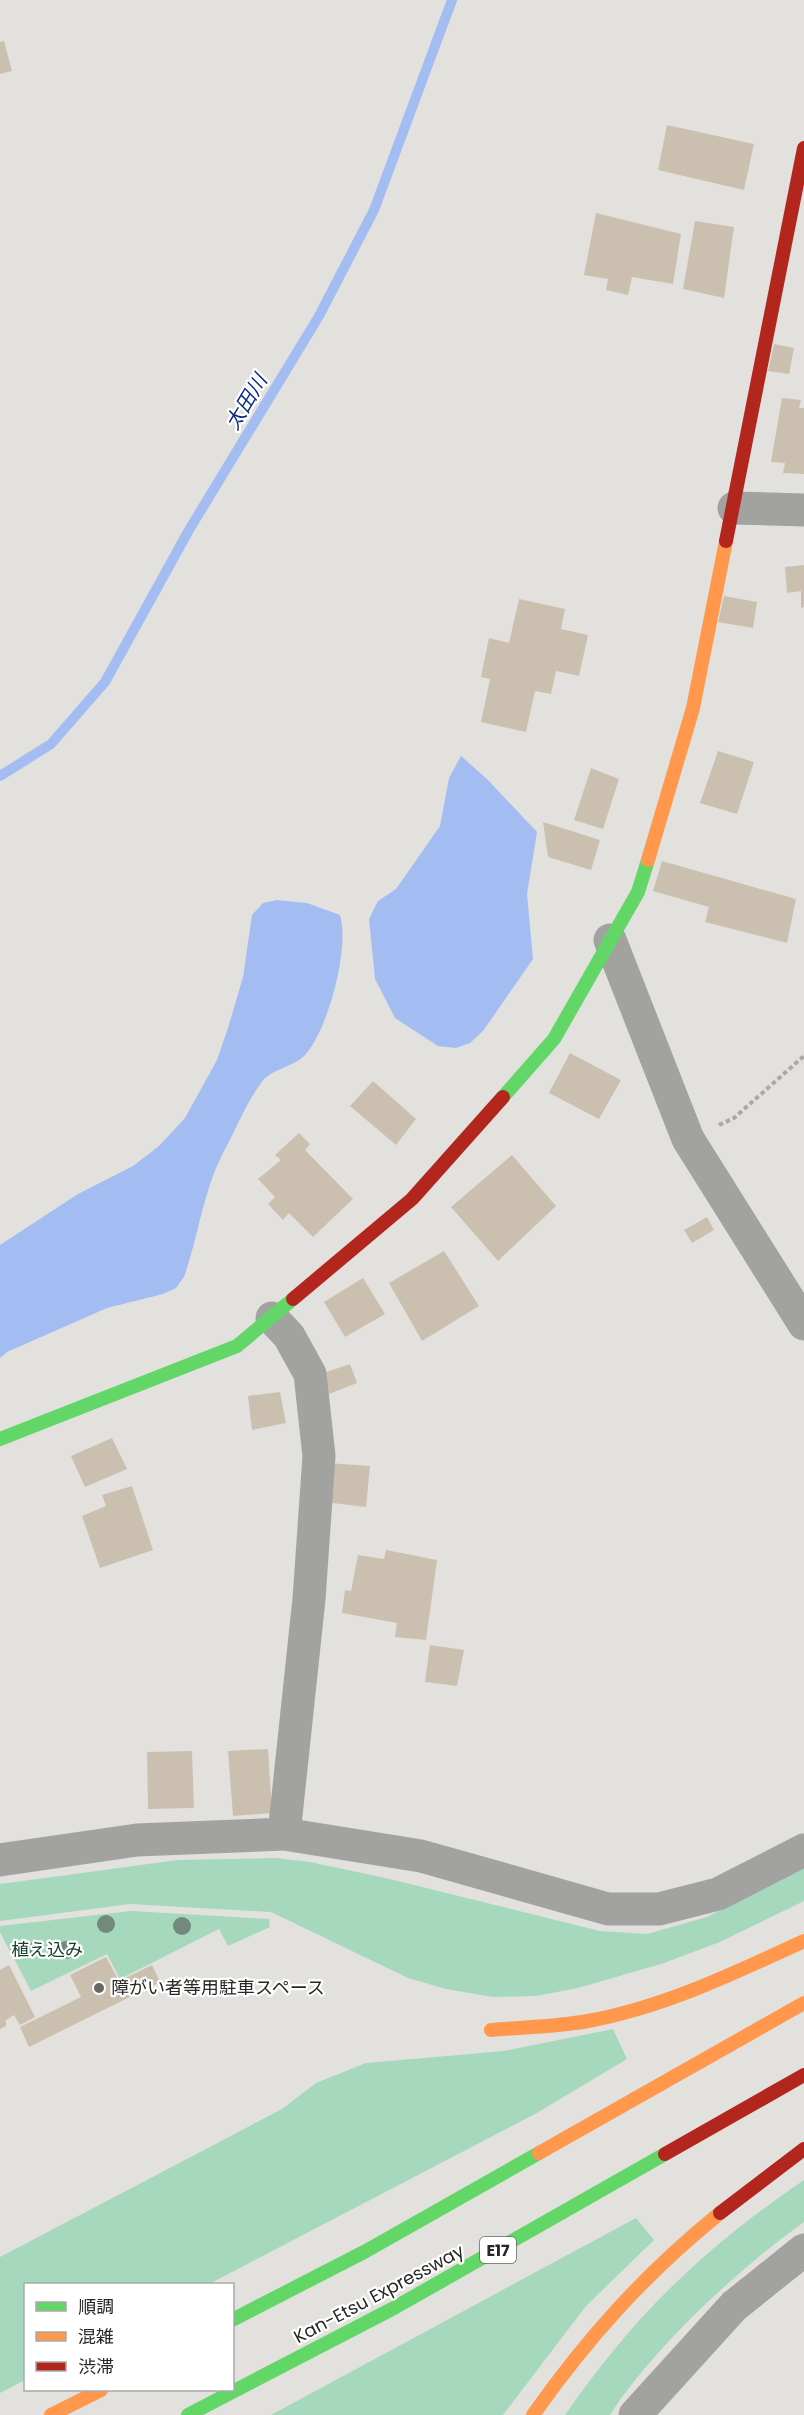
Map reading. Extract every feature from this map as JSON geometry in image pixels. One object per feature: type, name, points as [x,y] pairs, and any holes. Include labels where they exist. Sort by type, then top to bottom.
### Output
[{"type":"main road","points":[[0,1439],[237,1346],[412,1199],[554,1039],[638,892],[693,708],[804,148]]},
{"type":"main road","points":[[491,2030],[557,2026],[614,2014],[672,1998],[804,1941]]},
{"type":"main road","points":[[234,2319],[366,2251],[804,2003]]},
{"type":"main road","name":"Kan-Etsu Expressway","points":[[188,2415],[405,2302],[804,2075]]},
{"type":"main road","points":[[533,2415],[592,2336],[629,2294],[712,2220],[804,2149]]},
{"type":"main road","points":[[51,2415],[99,2391]]},
{"type":"street","points":[[734,508],[804,510]]},
{"type":"street","points":[[610,940],[688,1139],[804,1324]]},
{"type":"street","points":[[272,1318],[289,1336],[310,1374],[319,1456],[309,1599],[284,1834]]},
{"type":"street","points":[[0,1860],[137,1840],[284,1834],[421,1856],[608,1909],[660,1909],[718,1894],[804,1850]]},
{"type":"street","points":[[635,2415],[734,2306],[804,2250]]},
{"type":"path","points":[[688,1139],[734,1118],[804,1056]]},
{"type":"green space","points":[[276,1858],[310,1862],[390,1879],[600,1931],[647,1934],[707,1917],[804,1868],[804,1901],[720,1942],[661,1964],[578,1988],[536,1996],[493,1997],[446,1989],[408,1978],[271,1912],[130,1904],[0,1921],[0,1884],[178,1860]]},
{"type":"green space","name":"植え込み","points":[[131,1911],[269,1919],[270,1927],[228,1946],[219,1929],[120,1979],[107,1954],[31,1991],[0,1932],[0,1926]]},
{"type":"green space","points":[[613,2029],[627,2059],[535,2114],[211,2283],[24,2283],[24,2381],[0,2393],[0,2257],[282,2109],[316,2083],[366,2063],[504,2051]]},
{"type":"green space","points":[[804,2180],[804,2222],[778,2241],[698,2311],[649,2363],[610,2415],[565,2415],[618,2345],[673,2286],[734,2232]]},
{"type":"green space","points":[[636,2218],[654,2240],[586,2306],[503,2415],[271,2415]]},
{"type":"water","points":[[461,756],[487,779],[537,832],[527,894],[533,959],[483,1031],[470,1043],[456,1048],[438,1046],[395,1018],[375,979],[369,919],[378,901],[396,889],[440,826],[449,778]]},
{"type":"water","points":[[277,900],[307,903],[340,915],[342,947],[335,989],[321,1029],[303,1057],[265,1079],[245,1109],[215,1170],[184,1277],[176,1288],[163,1294],[107,1308],[7,1352],[0,1358],[0,1245],[78,1194],[133,1166],[159,1146],[185,1118],[217,1060],[228,1028],[243,977],[252,915],[263,903]]},
{"type":"building","points":[[4,41],[12,71],[0,74],[0,42]]},
{"type":"building","points":[[667,125],[754,144],[744,190],[658,170]]},
{"type":"building","points":[[596,213],[681,234],[673,284],[632,277],[628,295],[606,290],[608,279],[584,275]]},
{"type":"building","points":[[695,221],[734,227],[724,298],[683,289]]},
{"type":"building","points":[[774,344],[794,348],[789,374],[768,371]]},
{"type":"building","points":[[782,398],[801,400],[799,408],[804,408],[804,474],[783,473],[785,463],[771,462]]},
{"type":"building","points":[[804,565],[804,607],[801,608],[801,591],[787,593],[785,567]]},
{"type":"building","points":[[724,596],[757,602],[753,628],[718,622]]},
{"type":"building","points":[[519,599],[565,609],[561,629],[588,635],[579,676],[556,671],[551,694],[535,691],[526,732],[481,722],[490,679],[481,677],[489,638],[509,643]]},
{"type":"building","points":[[718,751],[754,762],[737,814],[700,803]]},
{"type":"building","points":[[591,768],[619,779],[603,829],[574,820]]},
{"type":"building","points":[[543,822],[600,840],[591,870],[548,857]]},
{"type":"building","points":[[662,861],[796,899],[787,943],[705,922],[709,907],[653,891]]},
{"type":"building","points":[[570,1053],[621,1080],[599,1119],[549,1093]]},
{"type":"building","points":[[373,1081],[416,1119],[396,1145],[350,1106]]},
{"type":"building","points":[[299,1133],[310,1144],[305,1150],[353,1199],[313,1237],[289,1213],[283,1220],[268,1204],[275,1197],[258,1179],[281,1160],[275,1155]]},
{"type":"building","points":[[512,1155],[556,1206],[498,1261],[451,1207]]},
{"type":"building","points":[[707,1217],[714,1230],[692,1243],[684,1230]]},
{"type":"building","points":[[444,1251],[479,1306],[422,1341],[389,1283]]},
{"type":"building","points":[[363,1278],[385,1314],[345,1337],[324,1302]]},
{"type":"building","points":[[350,1364],[357,1383],[329,1394],[321,1374]]},
{"type":"building","points":[[280,1392],[286,1423],[252,1430],[248,1396]]},
{"type":"building","points":[[112,1438],[127,1469],[85,1487],[71,1456]]},
{"type":"building","points":[[328,1463],[370,1466],[366,1507],[324,1502]]},
{"type":"building","points":[[132,1486],[153,1550],[100,1568],[82,1516],[106,1506],[102,1495]]},
{"type":"building","points":[[386,1550],[437,1560],[426,1640],[395,1637],[397,1623],[342,1613],[345,1590],[351,1591],[358,1555],[384,1559]]},
{"type":"building","points":[[430,1645],[464,1650],[457,1686],[425,1682]]},
{"type":"building","points":[[268,1749],[272,1813],[233,1816],[228,1751]]},
{"type":"building","points":[[192,1751],[194,1808],[148,1809],[147,1752]]},
{"type":"building","points":[[106,1957],[119,1981],[152,1965],[160,1982],[29,2047],[20,2027],[81,1997],[70,1975]]},
{"type":"building","points":[[9,1965],[35,2017],[20,2025],[14,2015],[6,2020],[6,2026],[0,2029],[0,1970]]},
{"type":"waterway","name":"太田川","points":[[0,776],[51,744],[105,682],[189,530],[319,316],[374,210],[452,0]]},
{"type":"traffic: fast","points":[[503,1097],[554,1039],[638,892],[648,860]]},
{"type":"traffic: fast","points":[[0,1439],[237,1346],[293,1299]]},
{"type":"traffic: fast","points":[[234,2319],[366,2251],[539,2153]]},
{"type":"traffic: fast","points":[[188,2415],[394,2308],[665,2154]]},
{"type":"traffic: slow","points":[[648,860],[693,708],[726,541]]},
{"type":"traffic: slow","points":[[491,2030],[552,2026],[616,2015],[699,1988],[804,1941]]},
{"type":"traffic: slow","points":[[539,2153],[804,2003]]},
{"type":"traffic: slow","points":[[533,2415],[575,2359],[619,2307],[667,2259],[720,2213]]},
{"type":"traffic: slow","points":[[51,2415],[99,2391]]},
{"type":"traffic: jam","points":[[726,541],[804,148]]},
{"type":"traffic: jam","points":[[293,1299],[412,1199],[503,1097]]},
{"type":"traffic: jam","points":[[665,2154],[804,2075]]},
{"type":"traffic: jam","points":[[720,2213],[804,2149]]},
{"type":"place","name":"障がい者等用駐車スペース","points":[[99,1988]]}]
